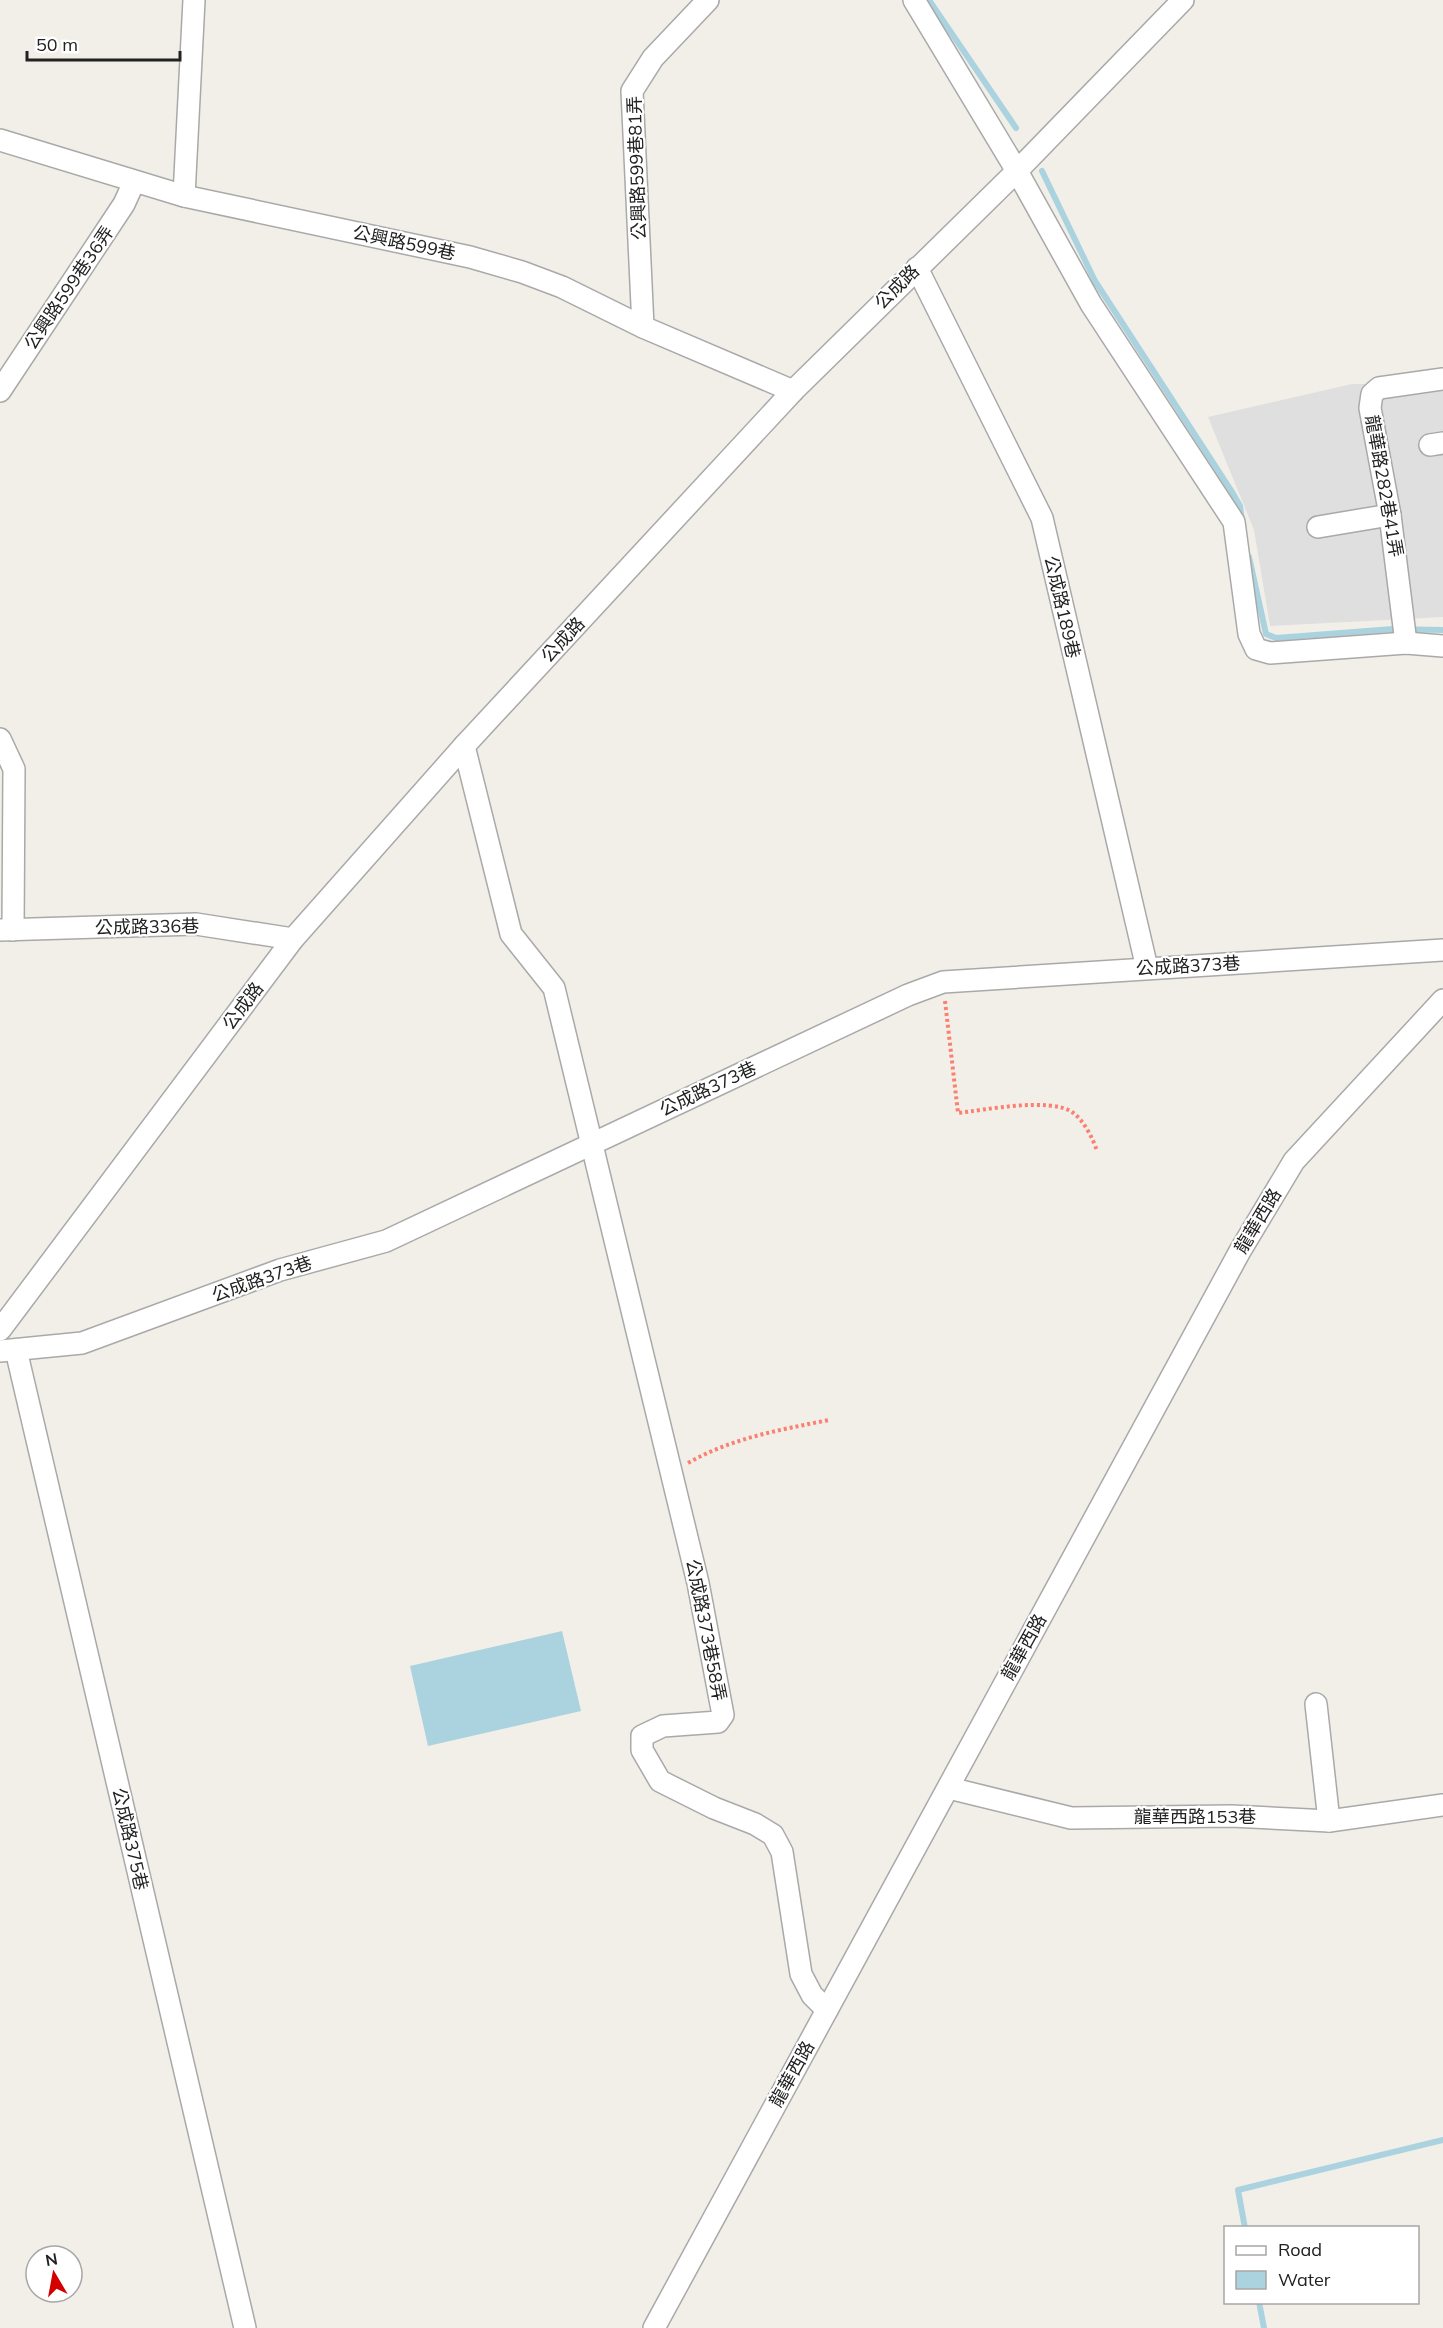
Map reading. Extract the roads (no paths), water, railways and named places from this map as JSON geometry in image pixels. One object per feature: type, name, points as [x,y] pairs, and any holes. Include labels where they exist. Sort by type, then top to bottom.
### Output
[{"type":"street","points":[[184,196],[194,0]]},
{"type":"street","name":"公興路599巷81弄","points":[[643,327],[633,91],[653,58],[708,0]]},
{"type":"street","points":[[914,0],[1017,171],[1091,304],[1234,522],[1249,634],[1256,649],[1270,653],[1405,632],[1443,646]]},
{"type":"street","name":"公成路","points":[[0,1330],[293,939],[464,746],[793,391],[1017,171],[1183,0]]},
{"type":"street","name":"公興路599巷","points":[[0,140],[184,196],[470,257],[562,287],[643,327],[793,391]]},
{"type":"street","name":"公興路599巷36弄","points":[[0,391],[124,204],[134,182]]},
{"type":"street","name":"公成路189巷","points":[[917,268],[1042,518],[1147,969]]},
{"type":"street","name":"龍華路282巷41弄","points":[[1405,632],[1390,515],[1370,408],[1372,394],[1379,388],[1443,379]]},
{"type":"street","points":[[1318,527],[1390,515]]},
{"type":"street","points":[[0,739],[14,769],[7,930]]},
{"type":"street","name":"公成路373巷58弄","points":[[464,746],[510,934],[554,988],[698,1582],[723,1714],[718,1722],[663,1726],[642,1736],[642,1750],[660,1781],[714,1808],[755,1824],[773,1835],[782,1852],[801,1974],[812,1995],[827,2010]]},
{"type":"street","name":"公成路336巷","points":[[7,930],[196,924],[293,939]]},
{"type":"street","name":"公成路373巷","points":[[8,1350],[82,1343],[280,1270],[386,1241],[908,995],[943,982],[1443,950]]},
{"type":"street","name":"龍華西路","points":[[654,2328],[1240,1251],[1294,1161],[1440,1011]]},
{"type":"street","name":"公成路375巷","points":[[8,1350],[245,2328]]},
{"type":"street","points":[[1316,1704],[1329,1821]]},
{"type":"street","name":"龍華西路153巷","points":[[949,1788],[1071,1818],[1231,1816],[1329,1821],[1443,1805]]},
{"type":"water","points":[[562,1631],[581,1711],[428,1746],[410,1666]]},
{"type":"waterway","points":[[929,0],[1016,128]]},
{"type":"waterway","points":[[1042,171],[1095,281],[1232,492],[1240,506],[1242,521]]},
{"type":"waterway","points":[[1249,557],[1266,634],[1276,638],[1393,629],[1443,630]]},
{"type":"waterway","points":[[1245,2226],[1238,2190],[1443,2140]]},
{"type":"waterway","points":[[1259,2304],[1264,2328]]}]
